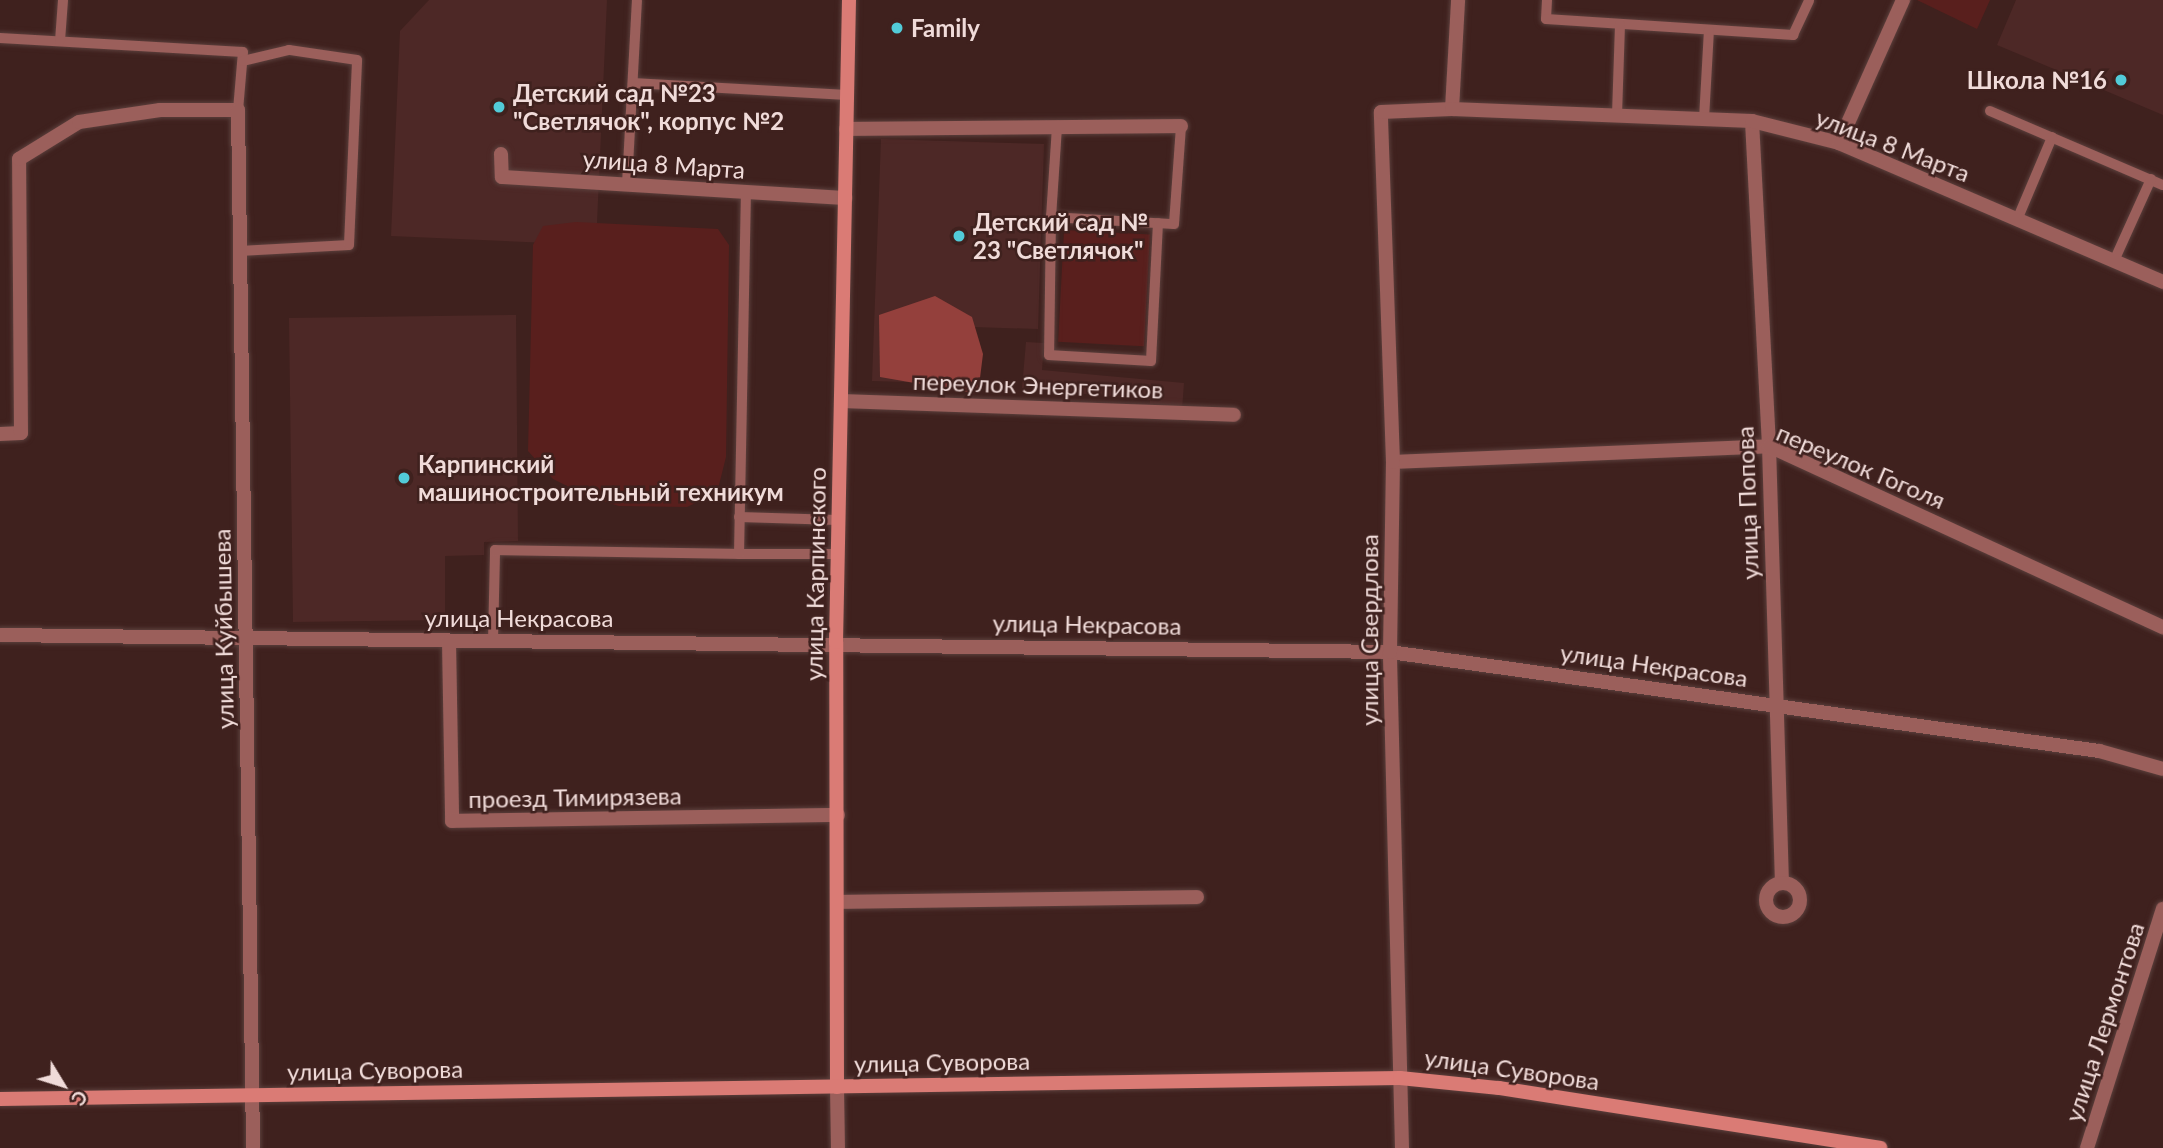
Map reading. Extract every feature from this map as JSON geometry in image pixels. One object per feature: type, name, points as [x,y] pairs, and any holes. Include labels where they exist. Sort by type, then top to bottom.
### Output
[{"type":"street","name":"улица Карпинского","points":[[838,1148],[836,642],[849,0]]},
{"type":"street","points":[[1452,109],[1458,0]]},
{"type":"street","points":[[1839,143],[1903,0]]},
{"type":"street","name":"улица 8 Марта","points":[[1381,111],[1452,109],[1752,121],[1839,143],[2163,282]]},
{"type":"street","points":[[0,434],[21,433],[19,159],[79,122],[160,110],[238,110]]},
{"type":"street","name":"улица Куйбышева","points":[[238,110],[253,1148]]},
{"type":"street","name":"улица Свердлова","points":[[1381,111],[1393,462],[1390,652],[1402,1148]]},
{"type":"street","name":"улица Попова","points":[[1752,121],[1769,446],[1782,883]]},
{"type":"street","points":[[846,129],[1181,127]]},
{"type":"street","name":"улица 8 Марта","points":[[501,154],[502,177],[845,198]]},
{"type":"street","name":"переулок Энергетиков","points":[[841,401],[1234,415]]},
{"type":"street","name":"переулок Гоголя","points":[[1393,462],[1769,446],[2163,627]]},
{"type":"street","name":"улица Некрасова","points":[[0,635],[246,636],[449,641],[836,642],[1390,652],[2099,751],[2163,769]]},
{"type":"street","name":"проезд Тимирязева","points":[[449,641],[452,821],[838,815]]},
{"type":"street","points":[[839,902],[1197,897]]},
{"type":"street","name":"улица Лермонтова","points":[[2087,1148],[2163,909]]},
{"type":"street","name":"улица Суворова","points":[[0,1099],[1400,1078],[1499,1088],[1880,1148]]},
{"type":"lane","points":[[60,41],[63,0]]},
{"type":"lane","points":[[627,184],[637,0]]},
{"type":"lane","points":[[1547,0],[1546,19],[1793,35],[1809,0]]},
{"type":"lane","points":[[1617,115],[1620,24]]},
{"type":"lane","points":[[1704,119],[1709,30]]},
{"type":"lane","points":[[0,38],[243,52],[238,110]]},
{"type":"lane","points":[[240,251],[349,245],[357,60],[289,50],[243,61]]},
{"type":"lane","points":[[633,83],[847,95]]},
{"type":"lane","points":[[1990,110],[2163,184]]},
{"type":"lane","points":[[1057,127],[1051,217],[1049,355],[1151,361],[1158,223]]},
{"type":"lane","points":[[1051,217],[1174,224],[1181,127]]},
{"type":"lane","points":[[2017,219],[2052,137]]},
{"type":"lane","points":[[2114,261],[2151,179]]},
{"type":"lane","points":[[738,554],[746,192]]},
{"type":"lane","points":[[739,517],[838,520]]},
{"type":"lane","points":[[493,641],[495,550],[837,554]]},
{"type":"shaded area","name":"Детский сад №23 \"Светлячок\", корпус №2","points":[[429,0],[607,0],[596,245],[391,236],[400,31]]},
{"type":"shaded area","points":[[1917,0],[1990,0],[1977,29]]},
{"type":"shaded area","name":"Школа №16","points":[[2016,0],[2163,0],[2163,115],[1997,45]]},
{"type":"shaded area","name":"Детский сад № 23 \"Светлячок\"","points":[[881,139],[1044,144],[1038,329],[973,327],[971,384],[872,381]]},
{"type":"shaded area","points":[[576,222],[718,229],[729,245],[726,457],[717,493],[687,507],[619,506],[587,496],[553,479],[528,451],[533,245],[543,226]]},
{"type":"shaded area","points":[[1064,230],[1150,235],[1144,346],[1058,342]]},
{"type":"shaded area","points":[[935,296],[972,317],[983,354],[978,394],[880,377],[879,315]]},
{"type":"shaded area","name":"Карпинский машиностроительный техникум","points":[[516,315],[518,541],[484,542],[484,555],[445,556],[445,620],[293,622],[289,318]]},
{"type":"shaded area","points":[[1026,342],[1044,343],[1042,370],[1184,383],[1182,410],[1150,407],[1150,400],[1022,388]]},
{"type":"place","name":"Family","points":[[897,28]]},
{"type":"place","name":"Школа №16","points":[[2121,80]]},
{"type":"place","name":"Детский сад №23 \"Светлячок\", корпус №2","points":[[499,107]]},
{"type":"place","name":"Детский сад № 23 \"Светлячок\"","points":[[959,236]]},
{"type":"place","name":"Карпинский машиностроительный техникум","points":[[404,478]]}]
